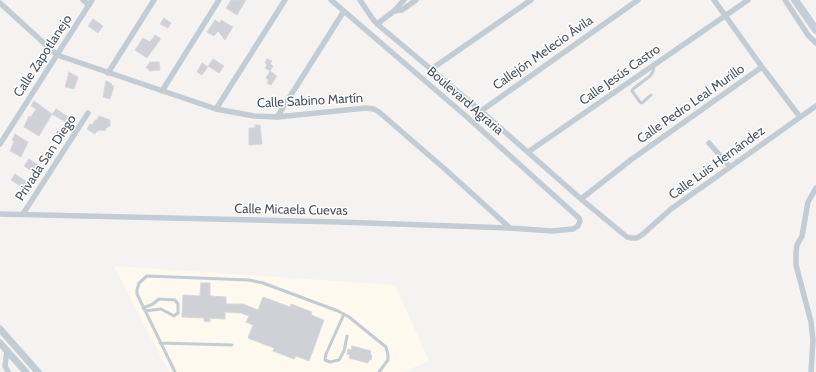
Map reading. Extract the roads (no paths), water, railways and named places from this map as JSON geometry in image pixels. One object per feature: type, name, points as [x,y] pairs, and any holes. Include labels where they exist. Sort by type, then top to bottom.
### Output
[{"type":"main road","points":[[795,0],[816,30]]},
{"type":"street","points":[[83,0],[90,2]]},
{"type":"street","points":[[108,73],[154,0]]},
{"type":"street","points":[[162,91],[219,0]]},
{"type":"street","points":[[216,109],[285,0]]},
{"type":"street","name":"Boulevard Agraria","points":[[331,0],[468,117],[578,218],[579,223]]},
{"type":"street","points":[[360,0],[377,24],[430,70],[481,111],[581,199]]},
{"type":"street","points":[[394,11],[402,10],[416,0]]},
{"type":"street","points":[[430,70],[531,0]]},
{"type":"street","name":"Callejón Melecio Ávila","points":[[481,111],[638,0]]},
{"type":"street","points":[[714,0],[762,68],[800,117]]},
{"type":"street","name":"Calle Jesús Castro","points":[[528,152],[748,0]]},
{"type":"street","points":[[785,0],[808,35],[816,43]]},
{"type":"street","points":[[377,24],[394,11],[402,1]]},
{"type":"street","name":"Calle Zapotlanejo","points":[[0,144],[90,2]]},
{"type":"street","name":"Calle Sabino Martín","points":[[0,4],[57,55],[216,109],[254,116],[277,117],[366,108],[374,109],[446,170],[510,228]]},
{"type":"street","points":[[277,117],[344,11]]},
{"type":"street","name":"Calle Pedro Leal Murillo","points":[[581,199],[632,160],[762,68]]},
{"type":"street","name":"Calle Luis Hernández","points":[[581,199],[627,237],[637,238],[671,209],[816,106]]},
{"type":"street","name":"Privada San Diego","points":[[23,214],[88,113]]},
{"type":"street","points":[[709,143],[730,167]]},
{"type":"street","points":[[811,372],[813,340],[811,322],[796,265],[796,253],[797,245],[802,236],[808,202],[816,188]]},
{"type":"street","name":"Calle Micaela Cuevas","points":[[0,214],[339,222],[510,228],[552,232],[573,229],[578,226],[579,223]]},
{"type":"street","points":[[0,329],[38,372]]},
{"type":"street","points":[[0,343],[26,372]]},
{"type":"street","points":[[7,350],[5,366],[8,372]]},
{"type":"lane","points":[[651,95],[640,102],[632,91],[650,76],[653,72],[654,65]]},
{"type":"lane","points":[[175,372],[139,298],[137,290],[141,280],[147,276],[249,280],[263,283],[344,314],[386,347],[388,360],[379,372]]},
{"type":"lane","points":[[159,299],[173,300],[177,302],[178,313],[174,316],[161,309],[144,309],[159,299]]},
{"type":"lane","points":[[344,314],[326,354],[325,360],[330,362],[339,360],[344,351],[347,336]]},
{"type":"lane","points":[[160,342],[232,345]]}]
